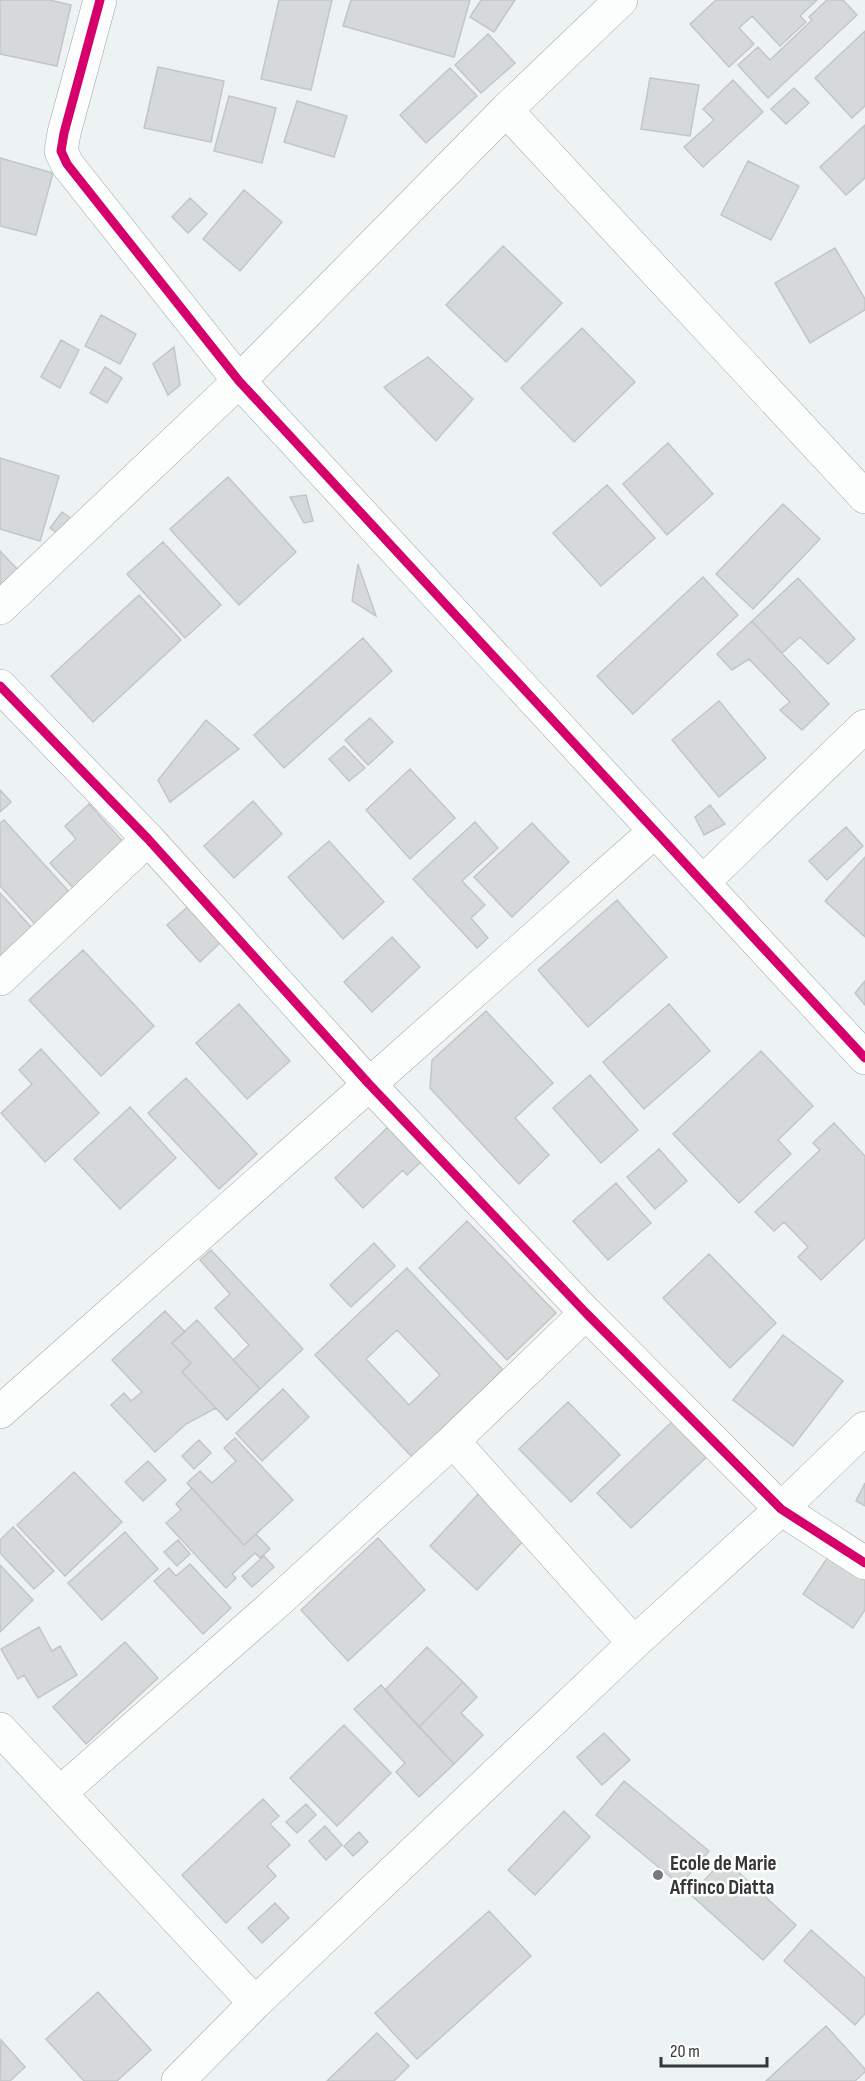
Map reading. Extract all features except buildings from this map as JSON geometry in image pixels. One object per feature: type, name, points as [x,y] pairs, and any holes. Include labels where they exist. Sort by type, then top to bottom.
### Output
[{"type":"street","points":[[100,0],[64,133],[61,151],[67,164],[239,381],[865,1058]]},
{"type":"street","points":[[0,608],[239,381],[506,110],[621,0]]},
{"type":"street","points":[[506,110],[865,497]]},
{"type":"street","points":[[0,686],[148,839],[369,1084],[586,1313],[782,1509],[865,1563]]},
{"type":"street","points":[[703,882],[865,726]]},
{"type":"street","points":[[0,1412],[656,831]]},
{"type":"street","points":[[0,979],[148,839]]},
{"type":"street","points":[[60,1793],[269,1609],[453,1442],[586,1313]]},
{"type":"street","points":[[178,2081],[255,2003],[634,1643],[782,1509],[865,1428]]},
{"type":"street","points":[[453,1442],[634,1643]]},
{"type":"street","points":[[0,1729],[255,2003]]},
{"type":"cycle path","points":[[100,0],[64,133],[61,151],[67,164],[239,381],[865,1058]]},
{"type":"cycle path","points":[[0,686],[148,839],[369,1084],[586,1313],[781,1509],[865,1563]]},
{"type":"place","name":"Ecole de Marie Affinco Diatta","points":[[658,1875]]}]
